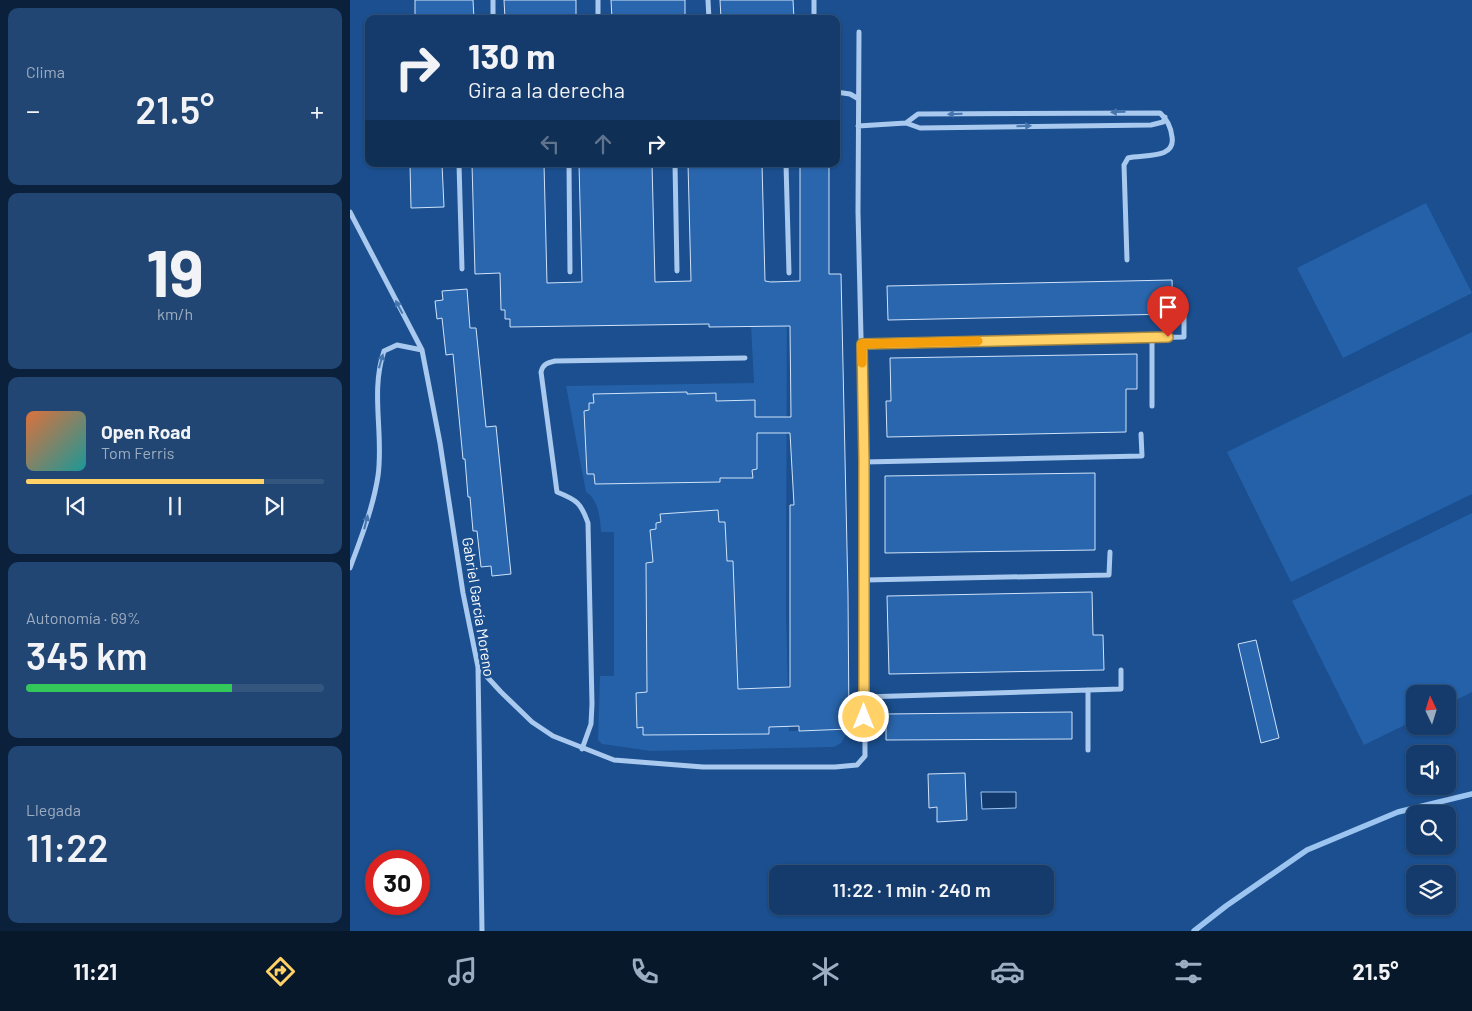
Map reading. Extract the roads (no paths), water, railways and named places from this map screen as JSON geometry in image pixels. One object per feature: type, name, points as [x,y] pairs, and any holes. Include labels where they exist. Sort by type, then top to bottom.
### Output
[{"type":"street","points":[[492,0],[493,15]]},
{"type":"street","points":[[598,0],[598,15]]},
{"type":"street","points":[[708,0],[709,15]]},
{"type":"street","points":[[814,0],[814,15]]},
{"type":"street","points":[[478,667],[532,722],[553,736],[614,760],[703,767],[857,765],[865,756],[864,462],[858,212],[859,32]]},
{"type":"street","points":[[840,93],[850,94],[858,98]]},
{"type":"street","points":[[906,123],[918,114],[1154,112],[1165,117],[1171,130],[1173,141],[1171,148],[1160,155],[1128,158],[1124,165],[1127,260]]},
{"type":"street","points":[[858,126],[906,123],[920,128],[1151,125],[1163,122],[1165,117]]},
{"type":"street","points":[[459,167],[462,269]]},
{"type":"street","points":[[569,167],[570,272]]},
{"type":"street","points":[[675,167],[677,271]]},
{"type":"street","points":[[786,167],[789,272]]},
{"type":"street","name":"Gabriel García Moreno","points":[[350,212],[422,350],[440,443],[463,593],[478,667],[482,931]]},
{"type":"street","points":[[862,344],[1184,337],[1184,312]]},
{"type":"street","points":[[1152,337],[1152,406]]},
{"type":"street","points":[[350,568],[364,533],[378,476],[379,423],[377,387],[379,366],[384,351],[396,345],[422,350]]},
{"type":"street","points":[[582,749],[591,724],[592,704],[588,523],[583,508],[574,498],[557,492],[542,368],[545,364],[554,361],[745,358]]},
{"type":"street","points":[[864,462],[1142,456],[1141,434]]},
{"type":"street","points":[[865,580],[1109,575],[1110,552]]},
{"type":"street","points":[[864,697],[1120,689],[1121,670]]},
{"type":"street","points":[[1088,690],[1088,750]]},
{"type":"waterway","points":[[1194,931],[1226,906],[1307,850],[1398,812],[1472,794]]}]
